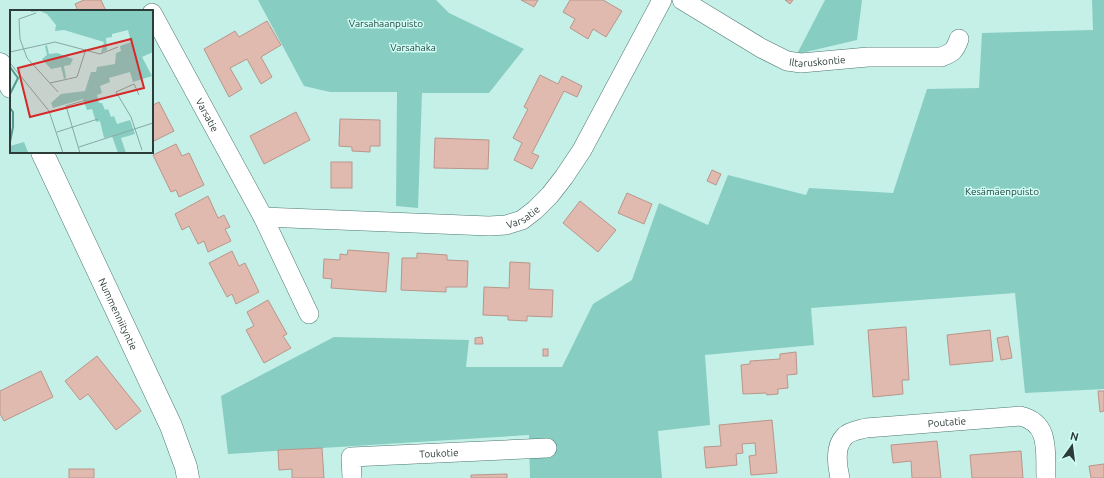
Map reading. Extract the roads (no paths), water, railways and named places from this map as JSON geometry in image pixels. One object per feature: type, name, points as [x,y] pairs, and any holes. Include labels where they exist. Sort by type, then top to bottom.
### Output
[{"type":"street","name":"Varsatie","points":[[145,0],[151,10]]},
{"type":"street","name":"Varsatie","points":[[263,217],[489,226],[506,225],[522,220],[536,210],[550,195],[582,150],[662,0]]},
{"type":"street","name":"Iltaruskontie","points":[[682,0],[761,48],[787,60],[801,63],[868,56],[941,57],[949,54],[956,48],[959,39]]},
{"type":"street","name":"Varsatie","points":[[153,14],[263,217],[309,314]]},
{"type":"street","points":[[0,64],[10,85]]},
{"type":"street","name":"Nummenniityntie","points":[[42,153],[171,426],[186,467],[188,478]]},
{"type":"street","name":"Poutatie","points":[[840,478],[837,466],[839,445],[844,436],[853,431],[866,428],[1020,416],[1029,418],[1038,425],[1043,435],[1046,478]]},
{"type":"street","name":"Toukotie","points":[[352,478],[351,457],[547,448]]},
{"type":"park label","name":"Varsahaanpuisto","points":[[386,23]]},
{"type":"park label","name":"Varsahaka","points":[[413,47]]},
{"type":"park label","name":"Kesämäenpuisto","points":[[1002,191]]}]
